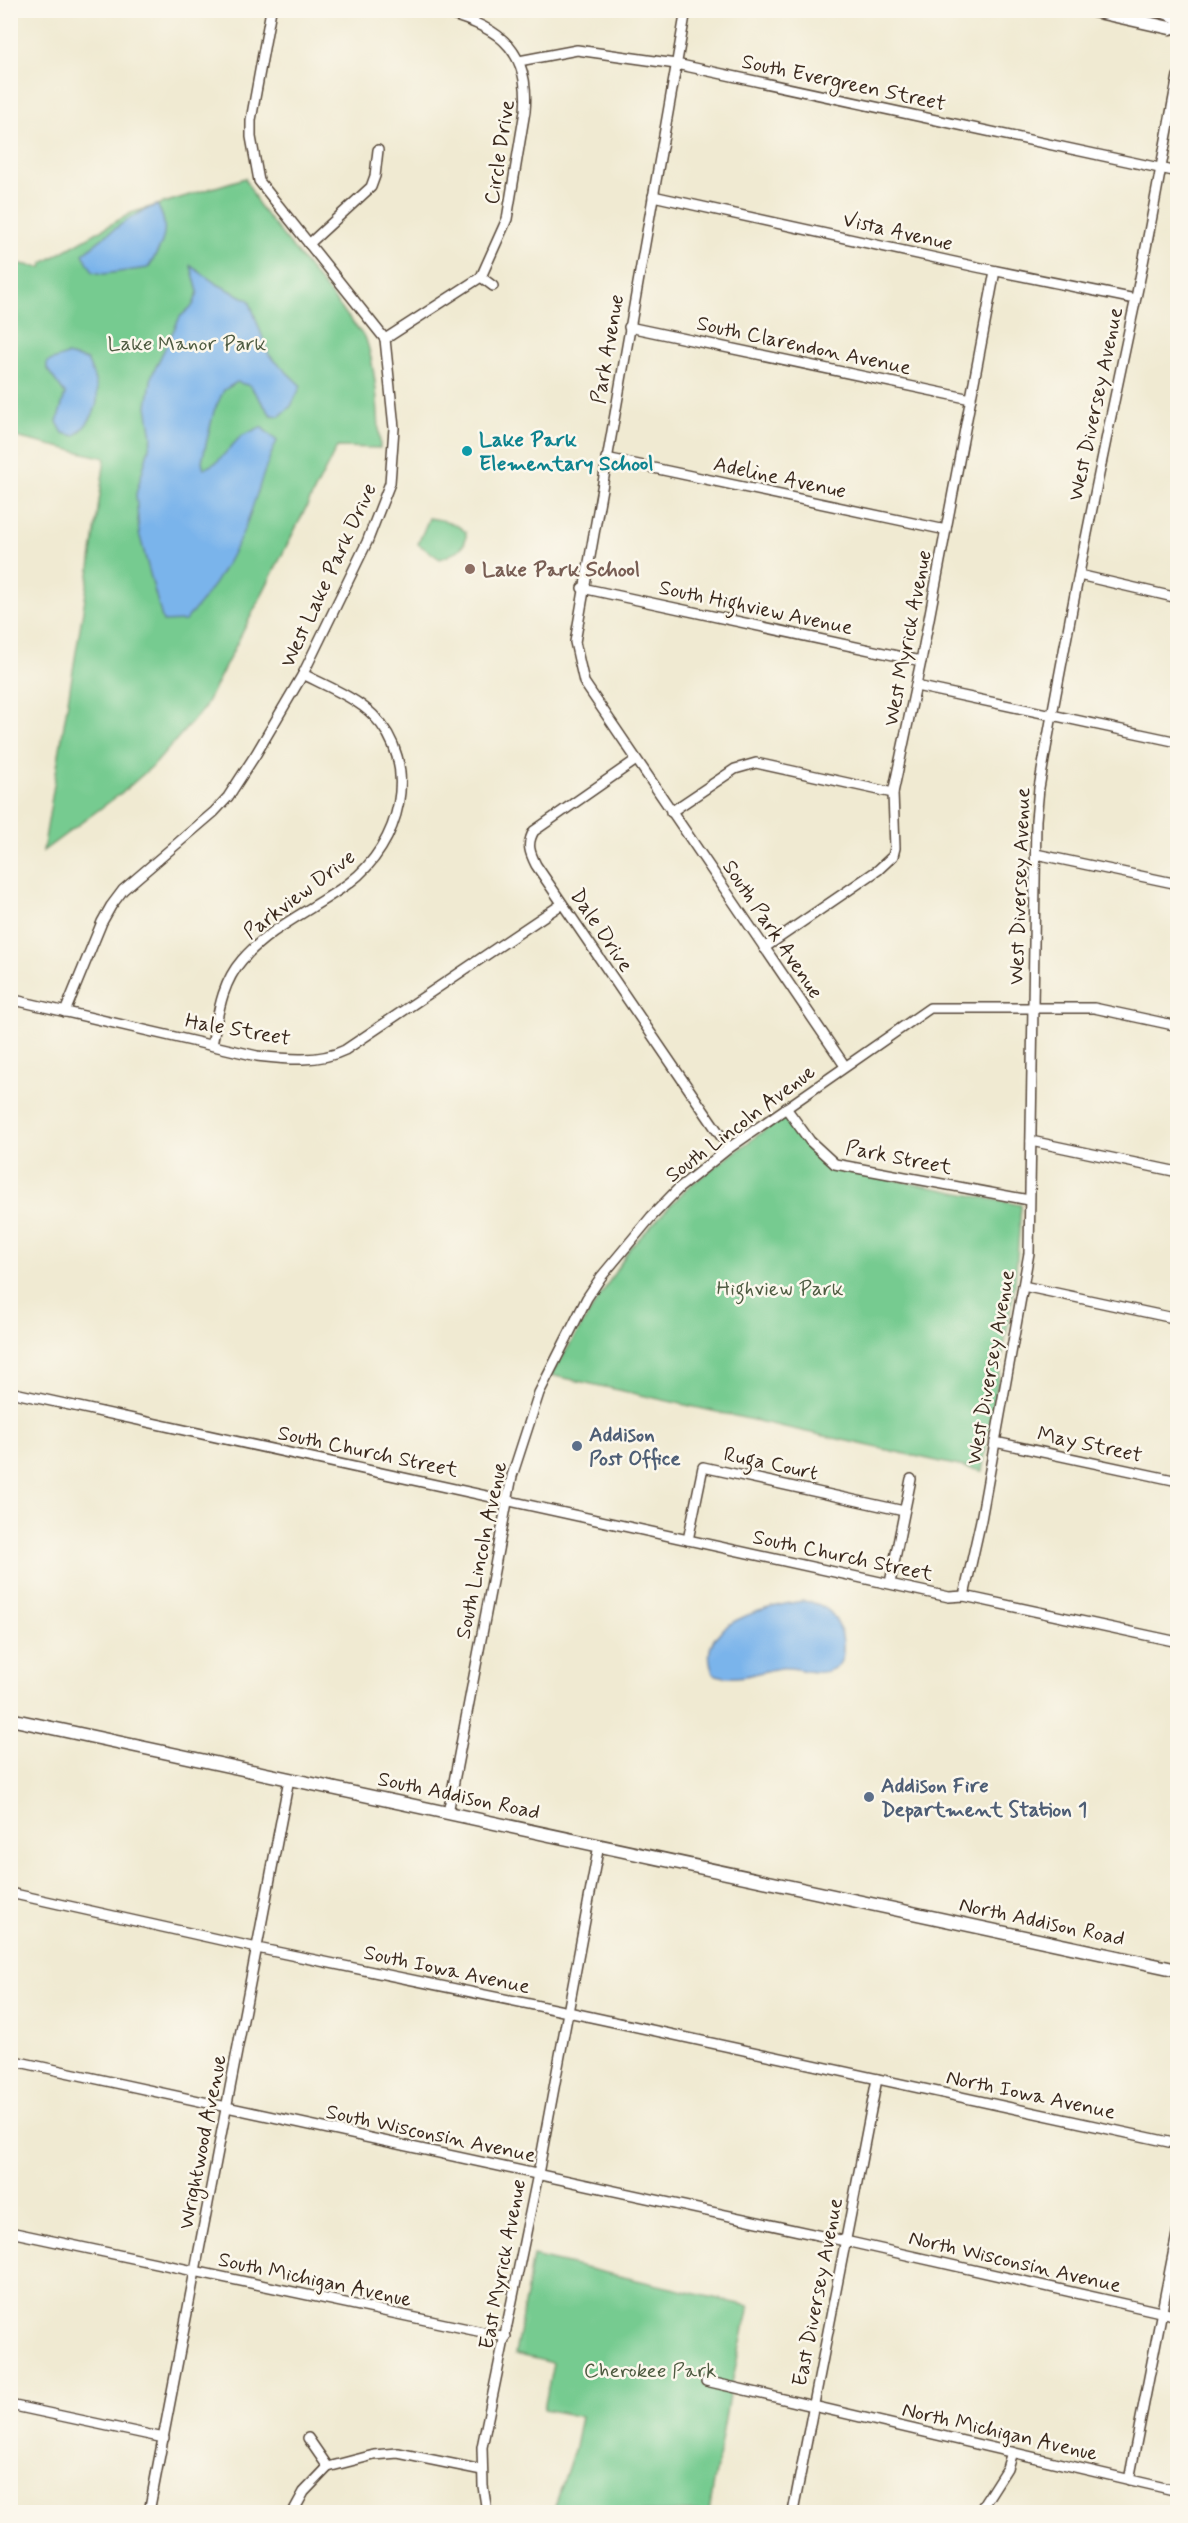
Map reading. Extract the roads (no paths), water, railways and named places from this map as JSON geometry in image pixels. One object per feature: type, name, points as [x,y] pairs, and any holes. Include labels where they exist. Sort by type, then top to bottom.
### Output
[{"type":"street","points":[[271,10],[251,120],[251,137],[260,181],[385,339],[482,277],[493,286]]},
{"type":"street","name":"Circle Drive","points":[[434,10],[465,17],[482,24],[503,39],[519,61],[524,75],[527,95],[507,219],[482,277]]},
{"type":"street","name":"Park Avenue","points":[[671,812],[584,682],[575,642],[582,588],[686,10]]},
{"type":"street","points":[[1089,10],[1170,28],[1178,26]]},
{"type":"street","points":[[1159,10],[1178,16]]},
{"type":"street","name":"South Evergreen Street","points":[[519,61],[577,50],[676,64],[1178,172]]},
{"type":"street","name":"West Diversey Avenue","points":[[964,1596],[1029,1253],[1039,788],[1178,76]]},
{"type":"street","points":[[309,244],[370,187],[375,176],[378,150]]},
{"type":"street","name":"Vista Avenue","points":[[653,196],[995,271],[1135,299]]},
{"type":"street","name":"West Myrick Avenue","points":[[764,948],[878,870],[893,856],[895,848],[893,793],[921,661],[995,271]]},
{"type":"street","name":"South Clarendon Avenue","points":[[630,327],[971,399]]},
{"type":"street","name":"West Lake Park Drive","points":[[65,1012],[102,922],[111,906],[123,890],[198,827],[228,797],[256,754],[303,674],[367,542],[390,483],[394,428],[385,339]]},
{"type":"street","name":"Adeline Avenue","points":[[606,458],[946,530]]},
{"type":"street","points":[[1079,575],[1178,598]]},
{"type":"street","name":"South Highview Avenue","points":[[582,588],[921,661]]},
{"type":"street","name":"Parkview Drive","points":[[212,1045],[219,1004],[234,970],[251,950],[349,883],[367,867],[386,840],[398,810],[399,761],[386,730],[364,706],[303,674]]},
{"type":"street","points":[[916,686],[1178,742]]},
{"type":"street","name":"Dale Drive","points":[[636,760],[541,826],[530,837],[530,852],[562,904],[729,1148]]},
{"type":"street","points":[[671,812],[735,769],[746,765],[764,764],[893,793]]},
{"type":"street","name":"South Park Avenue","points":[[671,812],[845,1066]]},
{"type":"street","points":[[1036,854],[1178,884]]},
{"type":"street","name":"Hale Street","points":[[10,999],[275,1058],[331,1057],[562,904]]},
{"type":"street","name":"South Lincoln Avenue","points":[[448,1813],[512,1476],[539,1393],[587,1298],[601,1277],[651,1217],[680,1188],[729,1148],[930,1008],[1094,1008],[1178,1026]]},
{"type":"street","name":"Park Street","points":[[786,1108],[810,1141],[835,1164],[1029,1200]]},
{"type":"street","points":[[1031,1141],[1178,1172]]},
{"type":"street","points":[[1023,1286],[1178,1319]]},
{"type":"street","name":"South Church Street","points":[[10,1392],[949,1597],[964,1596],[1178,1642]]},
{"type":"street","name":"May Street","points":[[995,1442],[1178,1481]]},
{"type":"street","name":"Ruga Court","points":[[688,1540],[703,1467],[904,1511]]},
{"type":"street","points":[[890,1583],[911,1479]]},
{"type":"street","name":"South Addison Road","points":[[10,1719],[899,1910]]},
{"type":"street","name":"Wrightwood Avenue","points":[[149,2512],[289,1779]]},
{"type":"street","name":"East Myrick Avenue","points":[[487,2512],[482,2470],[483,2446],[506,2337],[599,1845]]},
{"type":"street","name":"South Iowa Avenue","points":[[10,1893],[257,1948],[876,2079]]},
{"type":"street","name":"North Addison Road","points":[[899,1910],[1178,1970]]},
{"type":"street","name":"South Wisconsin Avenue","points":[[10,2060],[845,2241]]},
{"type":"street","name":"North Iowa Avenue","points":[[876,2079],[1178,2144]]},
{"type":"street","name":"East Diversey Avenue","points":[[793,2512],[876,2079]]},
{"type":"street","points":[[1129,2480],[1178,2229]]},
{"type":"street","name":"South Michigan Avenue","points":[[10,2232],[506,2337]]},
{"type":"street","name":"North Wisconsin Avenue","points":[[845,2241],[1178,2316]]},
{"type":"street","points":[[706,2381],[813,2406]]},
{"type":"street","points":[[10,2405],[164,2438]]},
{"type":"street","name":"North Michigan Avenue","points":[[813,2406],[1178,2491]]},
{"type":"street","points":[[308,2438],[328,2467]]},
{"type":"street","points":[[980,2512],[1007,2468],[1012,2452]]},
{"type":"street","points":[[293,2512],[304,2492],[328,2467],[374,2455],[398,2453],[482,2470]]},
{"type":"water","points":[[157,205],[164,222],[163,237],[148,268],[104,274],[93,272],[83,254],[128,220]]},
{"type":"water","points":[[191,266],[217,284],[249,300],[269,355],[301,386],[291,406],[280,416],[271,415],[250,386],[237,382],[224,390],[214,411],[202,461],[204,469],[217,462],[241,436],[261,427],[277,441],[245,529],[222,573],[185,621],[163,622],[139,533],[136,494],[152,437],[147,406],[152,375],[180,317],[193,305],[198,292]]},
{"type":"water","points":[[67,355],[87,360],[97,392],[97,401],[91,418],[75,436],[63,433],[57,422],[65,394],[47,369],[47,362]]},
{"type":"water","points":[[803,1601],[819,1605],[836,1619],[843,1642],[841,1662],[833,1669],[826,1672],[811,1672],[781,1668],[739,1677],[714,1674],[709,1656],[713,1642],[722,1630],[736,1620],[753,1613]]},
{"type":"place","name":"Lake Park Elementary School","points":[[467,451]]},
{"type":"place","name":"Lake Park School","points":[[470,569]]},
{"type":"place","name":"Addison Post Office","points":[[577,1446]]},
{"type":"place","name":"Addison Fire Department Station 1","points":[[869,1797]]},
{"type":"park label","name":"Lake Manor Park","points":[[187,343]]},
{"type":"park label","name":"Highview Park","points":[[780,1288]]},
{"type":"park label","name":"Cherokee Park","points":[[650,2370]]}]
